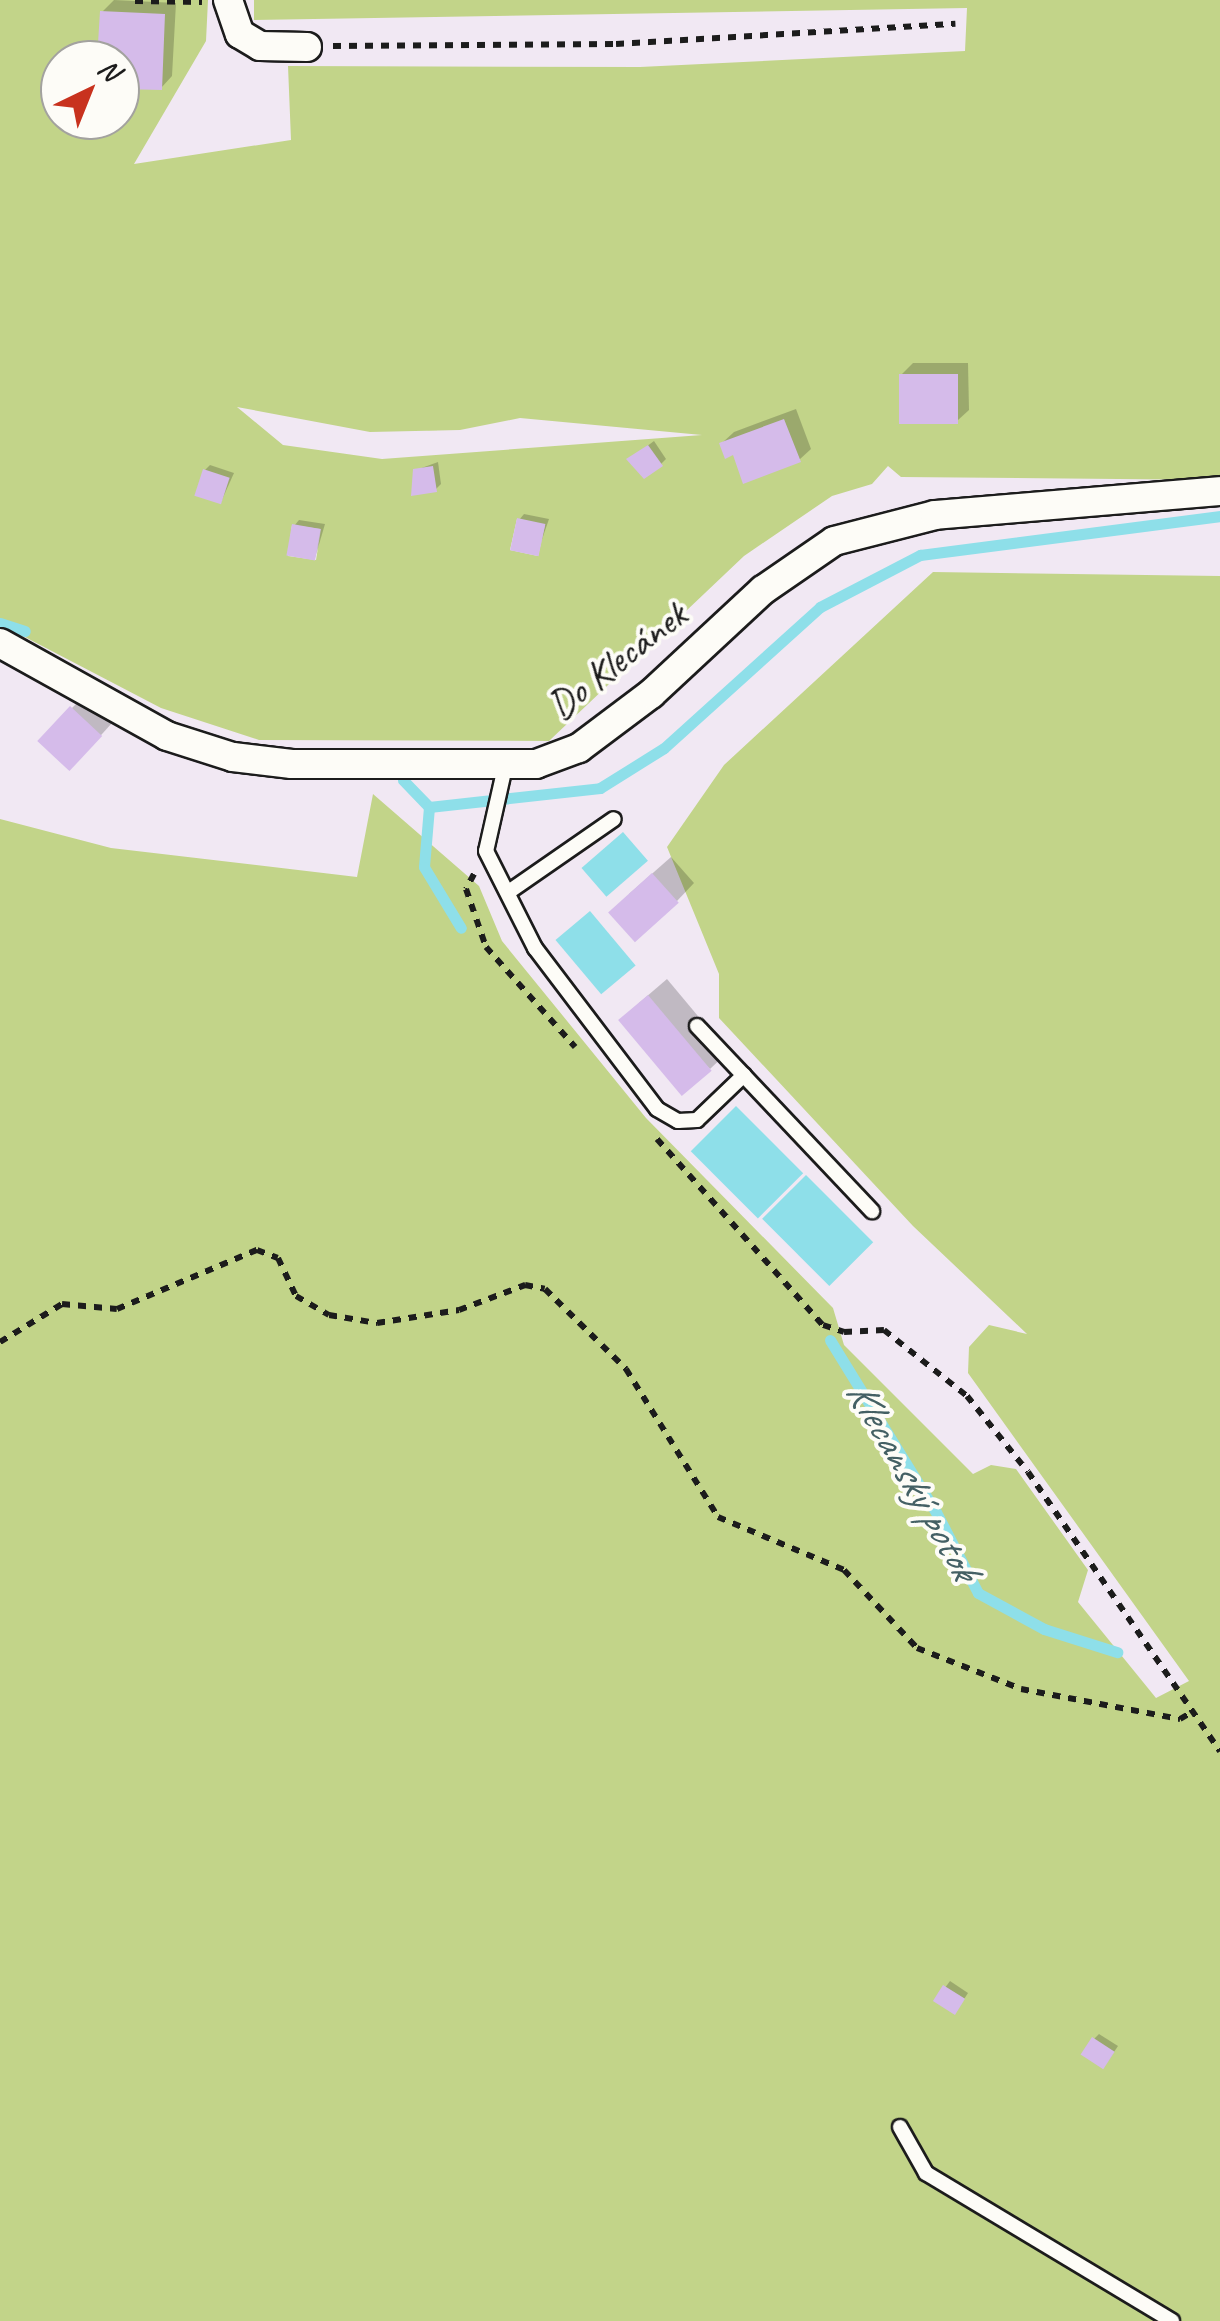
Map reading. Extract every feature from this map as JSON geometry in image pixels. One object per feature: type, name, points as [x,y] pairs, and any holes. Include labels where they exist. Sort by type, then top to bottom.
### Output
[{"type":"street","points":[[228,1],[240,34],[260,46],[307,46]]},
{"type":"street","name":"Do Klecánek","points":[[0,643],[166,736],[233,757],[292,764],[505,767],[579,748],[651,694],[763,590],[834,541],[935,515],[1220,492]]},
{"type":"lane","points":[[505,767],[486,851],[510,891],[535,948],[658,1110],[678,1121],[697,1120],[744,1075]]},
{"type":"lane","points":[[510,891],[614,819]]},
{"type":"lane","points":[[697,1026],[872,1210]]},
{"type":"lane","points":[[900,2127],[926,2173],[1172,2321]]},
{"type":"path","points":[[136,1],[228,1]]},
{"type":"path","points":[[307,46],[616,44],[955,24]]},
{"type":"path","points":[[486,851],[466,889],[486,948],[590,1064]]},
{"type":"path","points":[[654,1136],[823,1324],[844,1332],[884,1330],[967,1396],[1028,1472],[1220,1751]]},
{"type":"path","points":[[0,1342],[62,1304],[117,1309],[257,1250],[278,1258],[296,1296],[329,1316],[378,1323],[459,1310],[525,1286],[545,1289],[626,1370],[718,1517],[844,1570],[917,1648],[1021,1689],[1180,1719],[1192,1712]]},
{"type":"green space","points":[[0,0],[208,0],[206,41],[134,164],[291,140],[288,66],[640,67],[965,51],[967,8],[254,20],[254,0],[1220,0],[1220,480],[901,477],[888,466],[872,484],[832,496],[744,556],[549,741],[259,740],[161,708],[0,624]],"holes":[[[237,407],[370,432],[460,430],[520,418],[702,435],[382,459],[283,445]],[[517,519],[545,525],[538,556],[510,550]],[[292,525],[321,529],[316,560],[288,556]]]},
{"type":"green space","points":[[933,572],[1220,576],[1220,2321],[0,2321],[0,819],[111,848],[357,877],[373,794],[479,886],[502,941],[646,1118],[833,1308],[844,1345],[973,1474],[991,1465],[1016,1469],[1088,1570],[1078,1602],[1156,1698],[1189,1681],[968,1373],[969,1347],[989,1325],[1027,1334],[913,1226],[719,1018],[719,974],[667,847],[724,765]]},
{"type":"water","points":[[623,832],[648,861],[606,897],[581,868]]},
{"type":"water","points":[[590,911],[636,965],[601,994],[556,940]]},
{"type":"water","points":[[736,1106],[803,1173],[758,1218],[691,1151]]},
{"type":"water","points":[[806,1175],[873,1242],[829,1286],[762,1219]]},
{"type":"building","points":[[100,11],[165,14],[162,90],[140,89],[140,40],[98,40]]},
{"type":"building","points":[[899,374],[958,374],[958,424],[899,424]]},
{"type":"building","points":[[784,419],[801,462],[743,484],[733,455],[725,459],[719,443]]},
{"type":"building","points":[[648,445],[663,466],[644,479],[626,459]]},
{"type":"building","points":[[433,466],[437,492],[411,496],[413,469]]},
{"type":"building","points":[[203,469],[230,478],[221,504],[194,496]]},
{"type":"building","points":[[517,518],[545,524],[539,556],[510,550]]},
{"type":"building","points":[[292,524],[321,529],[315,561],[286,556]]},
{"type":"building","points":[[70,706],[102,736],[69,771],[37,741]]},
{"type":"building","points":[[652,873],[679,903],[635,942],[608,912]]},
{"type":"building","points":[[648,995],[712,1071],[682,1096],[618,1020]]},
{"type":"building","points":[[943,1985],[965,1999],[955,2015],[933,2001]]},
{"type":"building","points":[[1092,2037],[1115,2052],[1103,2069],[1081,2055]]},
{"type":"waterway","points":[[429,807],[600,788],[664,748],[820,607],[920,555],[1220,516]]},
{"type":"waterway","name":"Klecanský potok","points":[[0,623],[25,631]]},
{"type":"waterway","name":"Klecanský potok","points":[[403,780],[429,807],[424,867],[461,928]]},
{"type":"waterway","name":"Klecanský potok","points":[[830,1340],[936,1512],[978,1593],[1044,1629],[1117,1652]]}]
